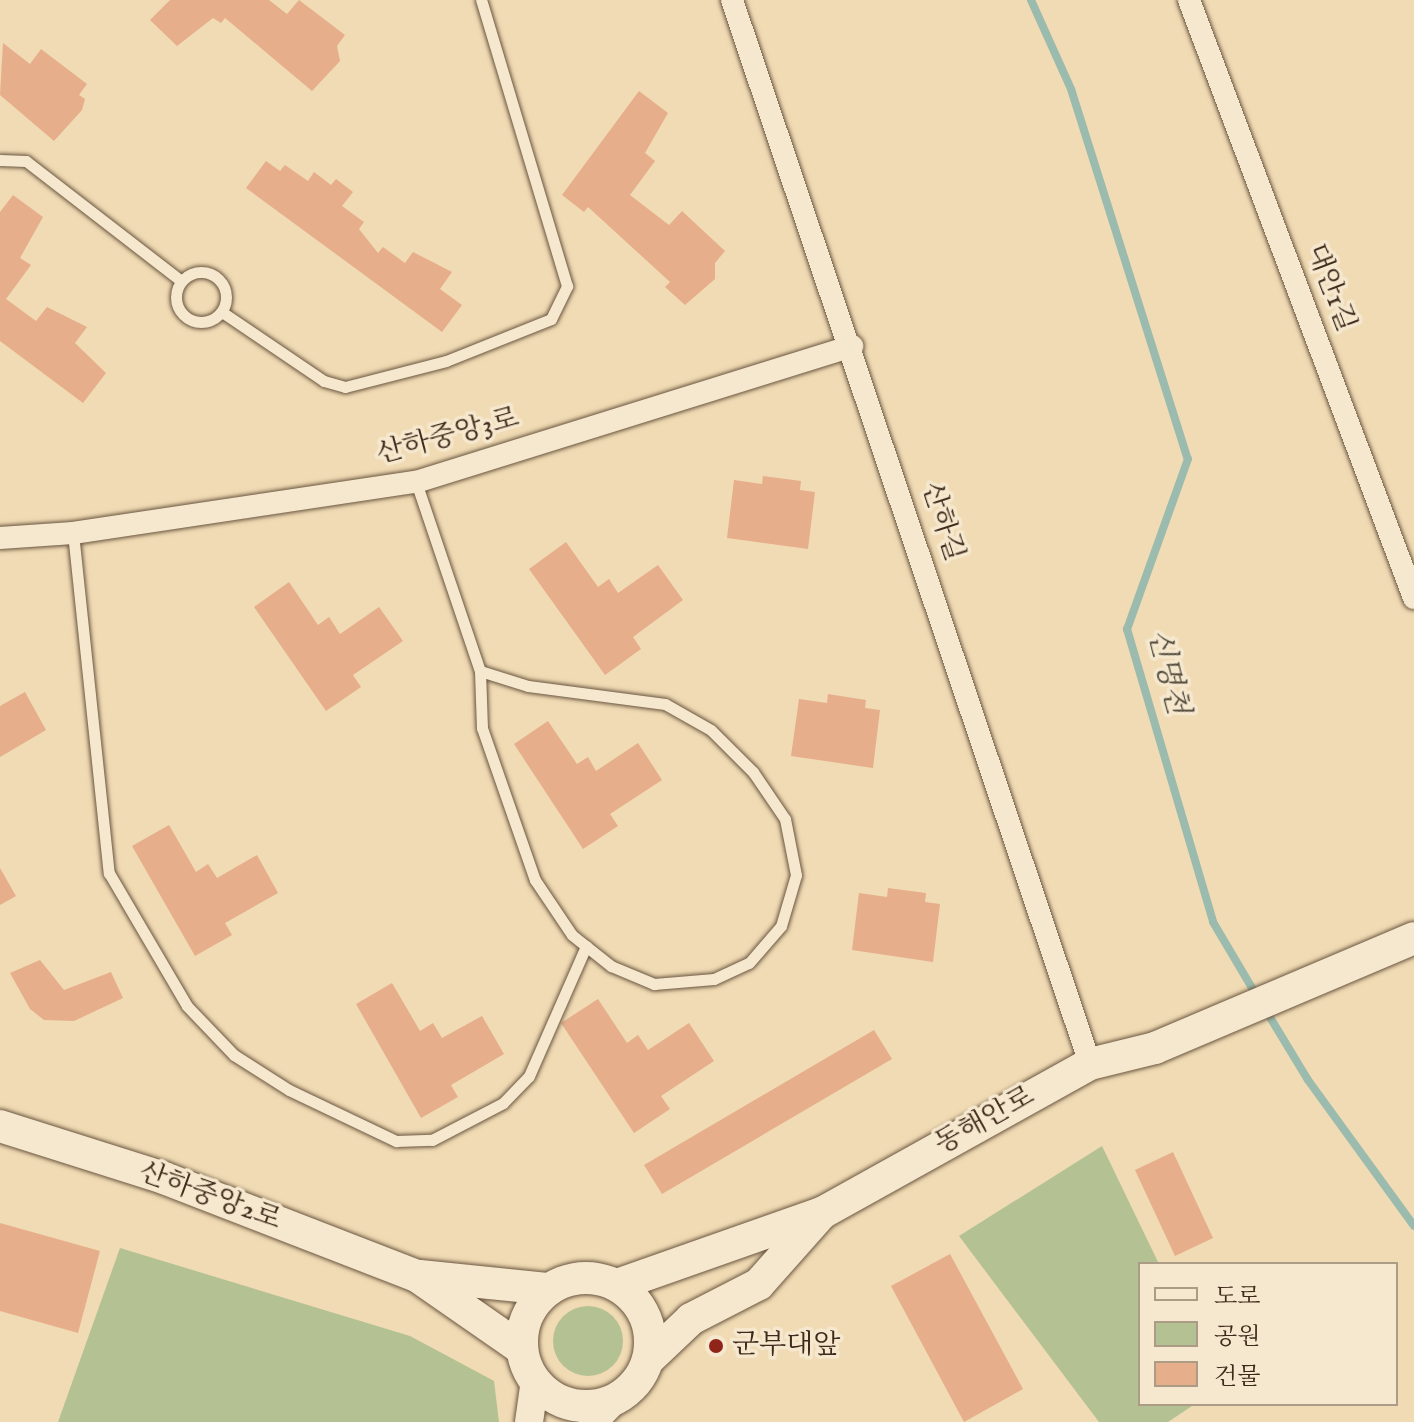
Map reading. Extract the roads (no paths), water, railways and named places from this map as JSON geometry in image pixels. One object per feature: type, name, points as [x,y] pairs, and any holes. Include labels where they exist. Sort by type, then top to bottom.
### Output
[{"type":"main road","name":"동해안로","points":[[549,1289],[583,1277],[617,1285],[822,1213],[1090,1064],[1155,1048],[1414,938]]},
{"type":"main road","name":"산하중앙2로","points":[[0,1126],[164,1178],[417,1276],[522,1349]]},
{"type":"main road","name":"동해안로","points":[[535,1380],[555,1397],[604,1411],[640,1377],[648,1360],[691,1319],[759,1284],[822,1213]]},
{"type":"main road","name":"산하중앙2로","points":[[417,1276],[549,1289]]},
{"type":"main road","points":[[617,1285],[646,1317],[648,1360]]},
{"type":"main road","points":[[535,1380],[522,1349],[528,1315],[549,1289]]},
{"type":"street","name":"산하길","points":[[732,0],[852,346],[1090,1064]]},
{"type":"street","name":"대안1길","points":[[1189,0],[1414,598]]},
{"type":"street","name":"산하중앙3로","points":[[0,538],[73,533],[416,482],[852,346]]},
{"type":"street","points":[[529,1422],[535,1380]]},
{"type":"lane","points":[[222,312],[324,381],[345,387],[446,361],[551,319],[567,286],[481,0]]},
{"type":"lane","points":[[0,160],[26,161],[181,281]]},
{"type":"lane","points":[[202,271],[217,276],[227,297],[222,312],[208,321],[186,317],[177,304],[181,281],[202,271]]},
{"type":"lane","points":[[416,482],[480,671],[482,728],[535,880],[586,946],[611,966],[654,984],[714,979],[749,963],[781,926],[796,875],[785,819],[711,730],[665,704],[528,686],[480,671]]},
{"type":"lane","points":[[73,533],[109,873],[187,1006],[234,1055],[289,1090],[396,1141],[432,1140],[503,1103],[529,1076],[586,946]]},
{"type":"waterway","name":"신명천","points":[[1031,0],[1071,89],[1188,459],[1127,629],[1213,922],[1258,998]]},
{"type":"waterway","name":"신명천","points":[[1265,1009],[1308,1080],[1414,1226]]},
{"type":"place","name":"군부대앞","points":[[716,1346]]}]
